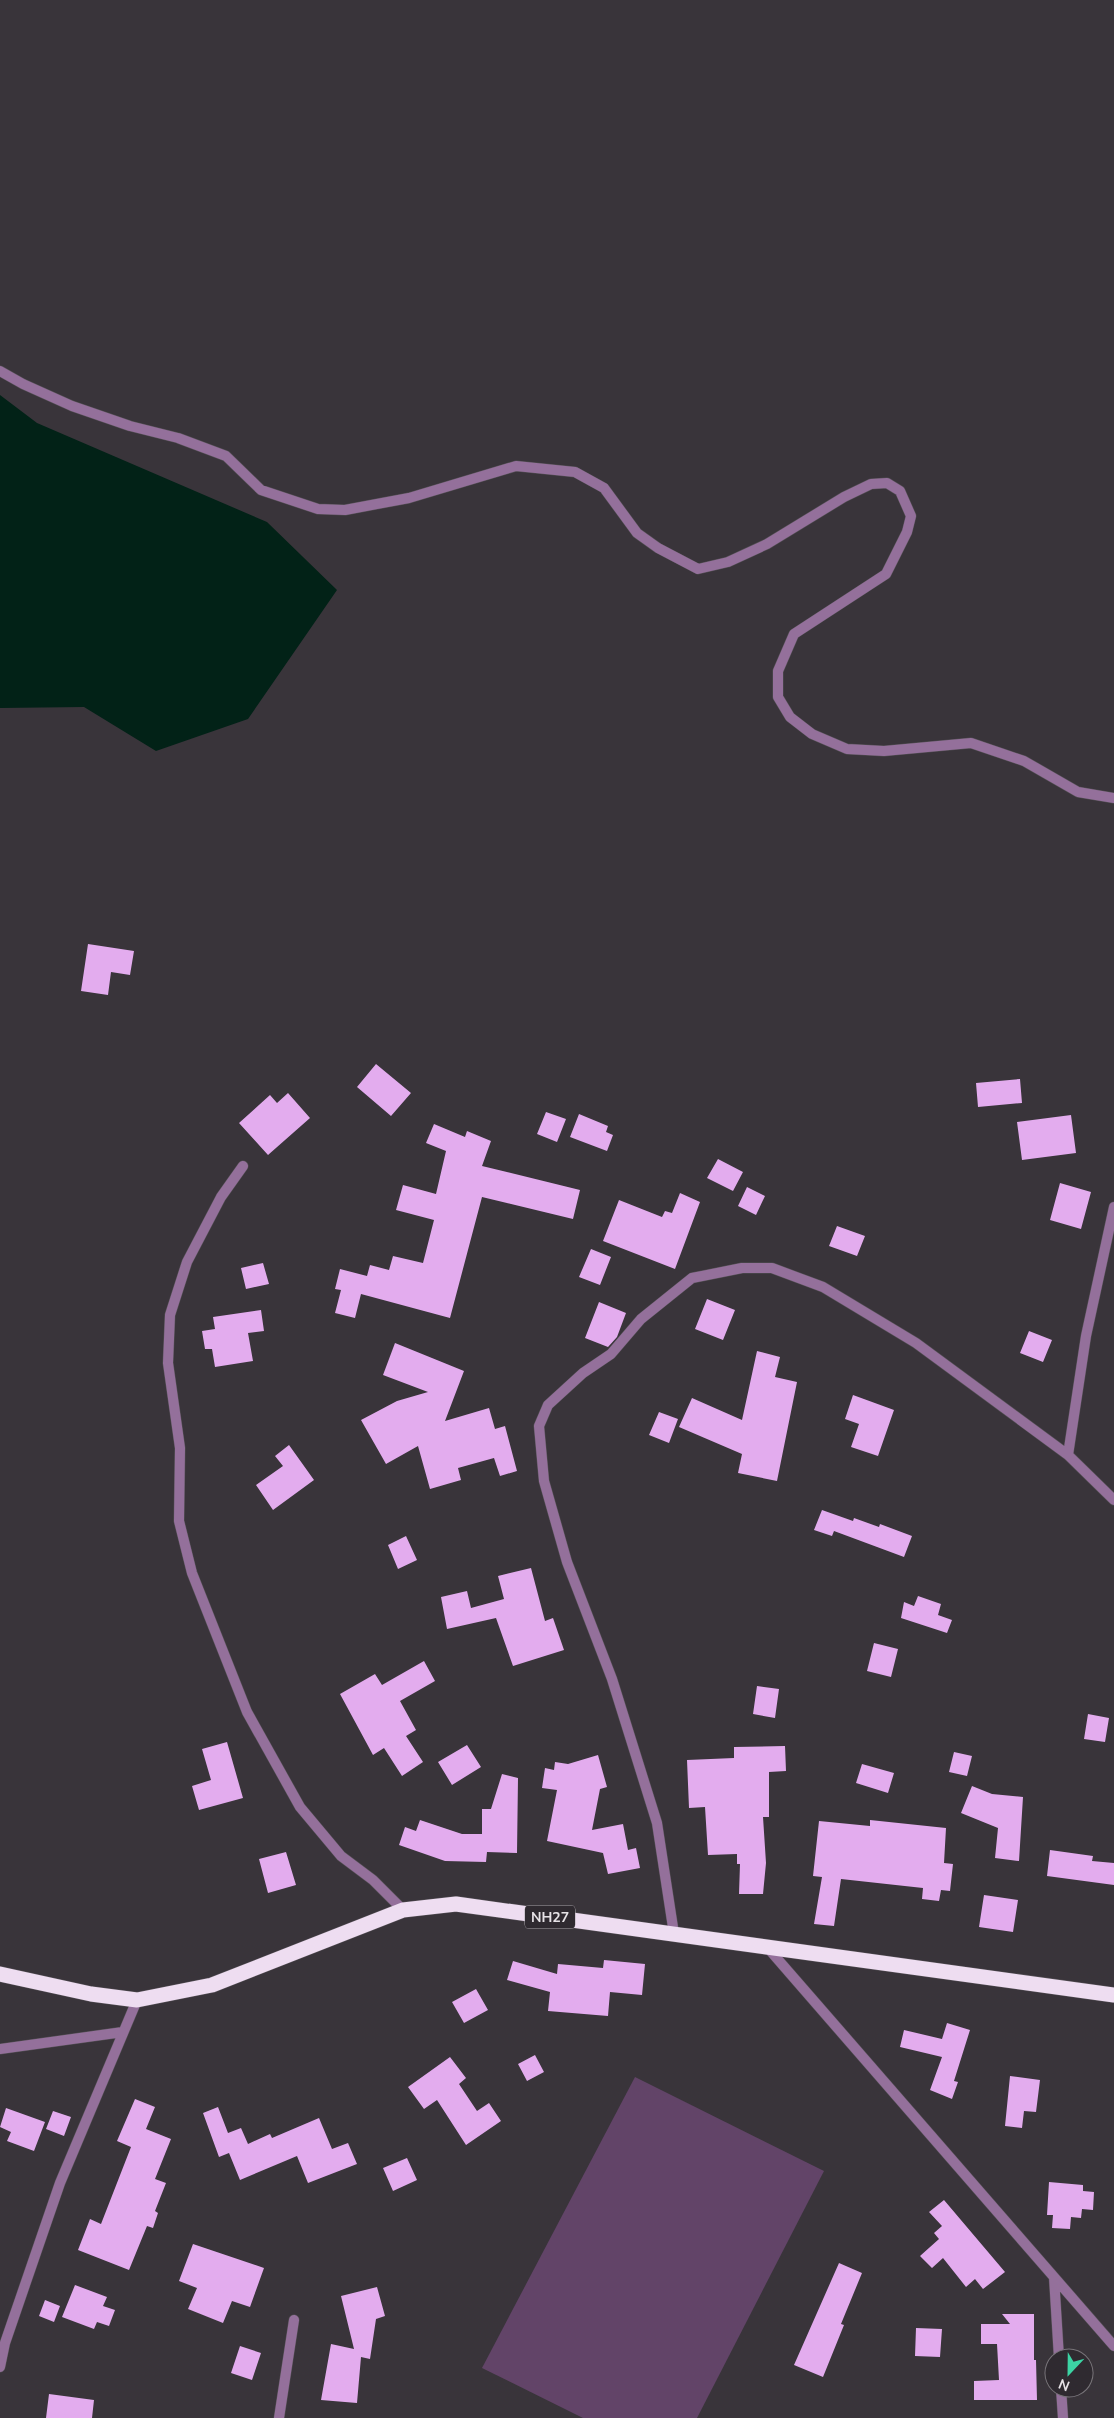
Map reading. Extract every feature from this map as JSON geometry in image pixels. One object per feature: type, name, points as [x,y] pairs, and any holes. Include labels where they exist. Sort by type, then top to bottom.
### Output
[{"type":"highway","name":"NH27","points":[[0,1974],[91,1994],[137,2000],[212,1985],[403,1910],[456,1904],[1114,1994]]},
{"type":"street","points":[[0,371],[23,384],[72,406],[130,426],[178,438],[226,456],[261,490],[318,510],[345,510],[409,498],[516,466],[575,472],[604,488],[637,533],[658,548],[698,569],[728,562],[768,544],[844,497],[871,484],[887,483],[900,491],[911,516],[907,532],[886,574],[794,634],[778,671],[778,697],[790,717],[812,734],[847,749],[884,751],[971,743],[1024,761],[1078,792],[1114,798]]},
{"type":"street","points":[[243,1166],[221,1197],[187,1262],[170,1315],[168,1363],[180,1448],[179,1521],[192,1573],[247,1712],[300,1807],[341,1856],[373,1880],[403,1910]]},
{"type":"street","points":[[1068,1455],[1086,1336],[1114,1207]]},
{"type":"street","points":[[674,1934],[658,1823],[612,1679],[567,1562],[544,1482],[540,1426],[548,1405],[583,1374],[611,1354],[640,1319],[692,1278],[742,1268],[772,1268],[823,1286],[916,1343],[1068,1455],[1114,1500]]},
{"type":"street","points":[[767,1947],[1114,2346]]},
{"type":"street","points":[[0,2367],[3,2342],[60,2183],[137,2000]]},
{"type":"street","points":[[0,2049],[123,2032]]},
{"type":"street","points":[[1054,2277],[1059,2348]]},
{"type":"street","points":[[279,2418],[294,2320]]},
{"type":"street","points":[[1062,2398],[1063,2418]]},
{"type":"shaded area","points":[[0,395],[37,423],[267,522],[337,590],[248,719],[156,751],[84,707],[0,708]]},
{"type":"shaded area","points":[[635,2077],[824,2171],[697,2418],[583,2418],[482,2368]]},
{"type":"building","points":[[88,944],[134,951],[130,975],[111,972],[108,995],[81,991]]},
{"type":"building","points":[[376,1064],[411,1093],[391,1116],[357,1087]]},
{"type":"building","points":[[1020,1079],[1022,1103],[978,1107],[976,1083]]},
{"type":"building","points":[[288,1093],[310,1118],[268,1155],[239,1123],[270,1095],[277,1103]]},
{"type":"building","points":[[546,1112],[566,1119],[557,1142],[537,1134]]},
{"type":"building","points":[[579,1114],[608,1126],[606,1132],[613,1135],[607,1151],[570,1137]]},
{"type":"building","points":[[1071,1115],[1076,1153],[1022,1160],[1017,1122]]},
{"type":"building","points":[[434,1124],[465,1137],[467,1131],[491,1141],[482,1166],[580,1190],[573,1219],[482,1197],[450,1318],[361,1294],[355,1318],[335,1313],[341,1290],[335,1289],[340,1269],[367,1276],[370,1265],[389,1270],[393,1256],[423,1263],[434,1220],[396,1210],[403,1185],[436,1194],[446,1151],[426,1143]]},
{"type":"building","points":[[718,1159],[743,1172],[733,1191],[707,1178]]},
{"type":"building","points":[[1060,1183],[1091,1192],[1081,1229],[1050,1220]]},
{"type":"building","points":[[747,1187],[765,1196],[756,1215],[738,1206]]},
{"type":"building","points":[[680,1193],[700,1202],[675,1269],[603,1241],[619,1200],[662,1217],[665,1211],[672,1213]]},
{"type":"building","points":[[837,1226],[865,1236],[857,1256],[829,1246]]},
{"type":"building","points":[[591,1249],[611,1257],[600,1285],[579,1277]]},
{"type":"building","points":[[263,1263],[269,1284],[246,1289],[241,1268]]},
{"type":"building","points":[[707,1299],[735,1310],[723,1340],[695,1329]]},
{"type":"building","points":[[599,1302],[626,1313],[617,1337],[608,1347],[585,1338]]},
{"type":"building","points":[[261,1310],[264,1331],[248,1333],[253,1361],[215,1367],[212,1349],[205,1349],[202,1331],[215,1329],[213,1317]]},
{"type":"building","points":[[1029,1331],[1052,1340],[1043,1362],[1020,1353]]},
{"type":"building","points":[[395,1343],[464,1371],[445,1421],[489,1408],[495,1429],[505,1426],[517,1471],[500,1476],[494,1458],[458,1468],[461,1480],[430,1489],[418,1446],[386,1464],[361,1420],[397,1401],[428,1392],[383,1375]]},
{"type":"building","points":[[757,1351],[780,1357],[775,1377],[797,1382],[777,1481],[738,1473],[742,1454],[679,1427],[692,1398],[742,1420]]},
{"type":"building","points":[[853,1395],[894,1410],[878,1456],[851,1447],[859,1424],[845,1419]]},
{"type":"building","points":[[659,1412],[678,1419],[669,1443],[649,1435]]},
{"type":"building","points":[[289,1445],[314,1480],[273,1510],[256,1485],[283,1466],[275,1456]]},
{"type":"building","points":[[822,1510],[853,1521],[854,1518],[879,1527],[880,1524],[912,1536],[904,1557],[834,1531],[832,1536],[814,1530]]},
{"type":"building","points":[[406,1536],[417,1560],[398,1569],[388,1545]]},
{"type":"building","points":[[531,1568],[545,1621],[553,1618],[564,1650],[513,1666],[496,1618],[447,1629],[441,1597],[467,1591],[471,1608],[504,1599],[498,1576]]},
{"type":"building","points":[[918,1596],[941,1604],[938,1615],[952,1620],[947,1633],[901,1618],[904,1602],[914,1606]]},
{"type":"building","points":[[874,1643],[898,1649],[891,1677],[867,1671]]},
{"type":"building","points":[[424,1661],[435,1681],[400,1701],[416,1730],[406,1736],[423,1762],[402,1776],[384,1748],[373,1755],[340,1694],[375,1674],[382,1685]]},
{"type":"building","points":[[757,1686],[779,1689],[775,1718],[753,1714]]},
{"type":"building","points":[[1088,1714],[1109,1718],[1105,1742],[1084,1739]]},
{"type":"building","points":[[227,1742],[243,1798],[199,1810],[192,1786],[211,1780],[202,1749]]},
{"type":"building","points":[[467,1745],[481,1767],[452,1785],[438,1762]]},
{"type":"building","points":[[785,1746],[786,1771],[769,1772],[769,1817],[763,1817],[766,1863],[763,1894],[739,1894],[740,1864],[737,1864],[737,1854],[708,1855],[705,1807],[689,1808],[687,1760],[734,1758],[734,1747]]},
{"type":"building","points":[[954,1752],[972,1756],[967,1776],[949,1772]]},
{"type":"building","points":[[598,1755],[607,1787],[600,1789],[592,1830],[623,1824],[628,1850],[636,1848],[640,1868],[608,1874],[603,1853],[547,1841],[557,1790],[542,1788],[545,1768],[554,1770],[555,1762],[568,1764]]},
{"type":"building","points":[[862,1764],[894,1773],[888,1793],[856,1783]]},
{"type":"building","points":[[502,1774],[518,1778],[517,1853],[487,1852],[486,1862],[445,1861],[399,1845],[405,1827],[416,1831],[420,1820],[462,1834],[482,1834],[482,1809],[491,1809]]},
{"type":"building","points":[[972,1786],[992,1794],[1023,1797],[1019,1861],[995,1858],[998,1828],[961,1813]]},
{"type":"building","points":[[870,1820],[946,1828],[944,1863],[953,1864],[950,1891],[941,1890],[939,1901],[922,1899],[923,1888],[841,1879],[834,1926],[814,1924],[822,1877],[813,1876],[819,1821],[870,1826]]},
{"type":"building","points":[[1050,1850],[1093,1856],[1092,1861],[1114,1863],[1114,1885],[1047,1876]]},
{"type":"building","points":[[286,1852],[296,1885],[268,1893],[259,1859]]},
{"type":"building","points":[[984,1895],[1018,1900],[1013,1932],[979,1927]]},
{"type":"building","points":[[604,1960],[645,1964],[642,1995],[610,1992],[608,2016],[548,2011],[550,1992],[507,1980],[513,1961],[557,1974],[558,1964],[603,1968]]},
{"type":"building","points":[[476,1989],[488,2010],[464,2023],[452,2002]]},
{"type":"building","points":[[947,2023],[970,2030],[954,2081],[958,2082],[952,2099],[930,2090],[942,2057],[900,2047],[904,2030],[942,2039]]},
{"type":"building","points":[[535,2055],[544,2072],[527,2081],[518,2064]]},
{"type":"building","points":[[450,2057],[466,2078],[459,2084],[477,2111],[489,2103],[501,2121],[466,2145],[437,2100],[424,2109],[408,2087]]},
{"type":"building","points":[[1010,2076],[1040,2080],[1036,2112],[1024,2111],[1022,2128],[1005,2126]]},
{"type":"building","points":[[135,2099],[155,2107],[146,2129],[171,2139],[155,2179],[166,2183],[155,2211],[158,2213],[153,2228],[147,2226],[129,2270],[78,2250],[90,2219],[101,2224],[131,2147],[117,2141]]},
{"type":"building","points":[[218,2107],[228,2133],[241,2128],[248,2144],[270,2134],[272,2138],[319,2118],[332,2149],[348,2143],[357,2164],[308,2183],[297,2156],[240,2180],[229,2153],[219,2157],[203,2113]]},
{"type":"building","points":[[6,2108],[45,2122],[34,2151],[7,2141],[11,2132],[0,2127]]},
{"type":"building","points":[[53,2111],[71,2117],[64,2136],[46,2129]]},
{"type":"building","points":[[407,2158],[417,2180],[393,2191],[383,2168]]},
{"type":"building","points":[[1049,2182],[1083,2185],[1083,2191],[1094,2192],[1093,2210],[1082,2209],[1081,2218],[1071,2217],[1070,2229],[1052,2228],[1053,2215],[1047,2215]]},
{"type":"building","points":[[944,2200],[1005,2272],[983,2289],[975,2279],[966,2287],[943,2258],[932,2268],[920,2256],[939,2239],[934,2233],[942,2226],[929,2212]]},
{"type":"building","points":[[193,2244],[264,2268],[250,2307],[232,2301],[223,2323],[188,2309],[197,2288],[179,2281]]},
{"type":"building","points":[[839,2263],[862,2273],[841,2324],[844,2325],[823,2377],[794,2365]]},
{"type":"building","points":[[75,2285],[107,2297],[103,2306],[115,2310],[109,2326],[97,2322],[94,2329],[62,2317]]},
{"type":"building","points":[[377,2287],[385,2316],[376,2319],[370,2359],[361,2357],[357,2403],[321,2400],[331,2344],[354,2349],[341,2296]]},
{"type":"building","points":[[45,2300],[60,2306],[54,2322],[39,2316]]},
{"type":"building","points":[[1002,2314],[1034,2314],[1034,2360],[1036,2360],[1037,2400],[974,2400],[974,2381],[999,2380],[997,2344],[981,2344],[981,2324],[1010,2324]]},
{"type":"building","points":[[916,2328],[942,2329],[940,2357],[915,2356]]},
{"type":"building","points":[[240,2346],[261,2353],[252,2380],[231,2373]]},
{"type":"building","points":[[49,2394],[94,2400],[92,2418],[46,2418]]}]
